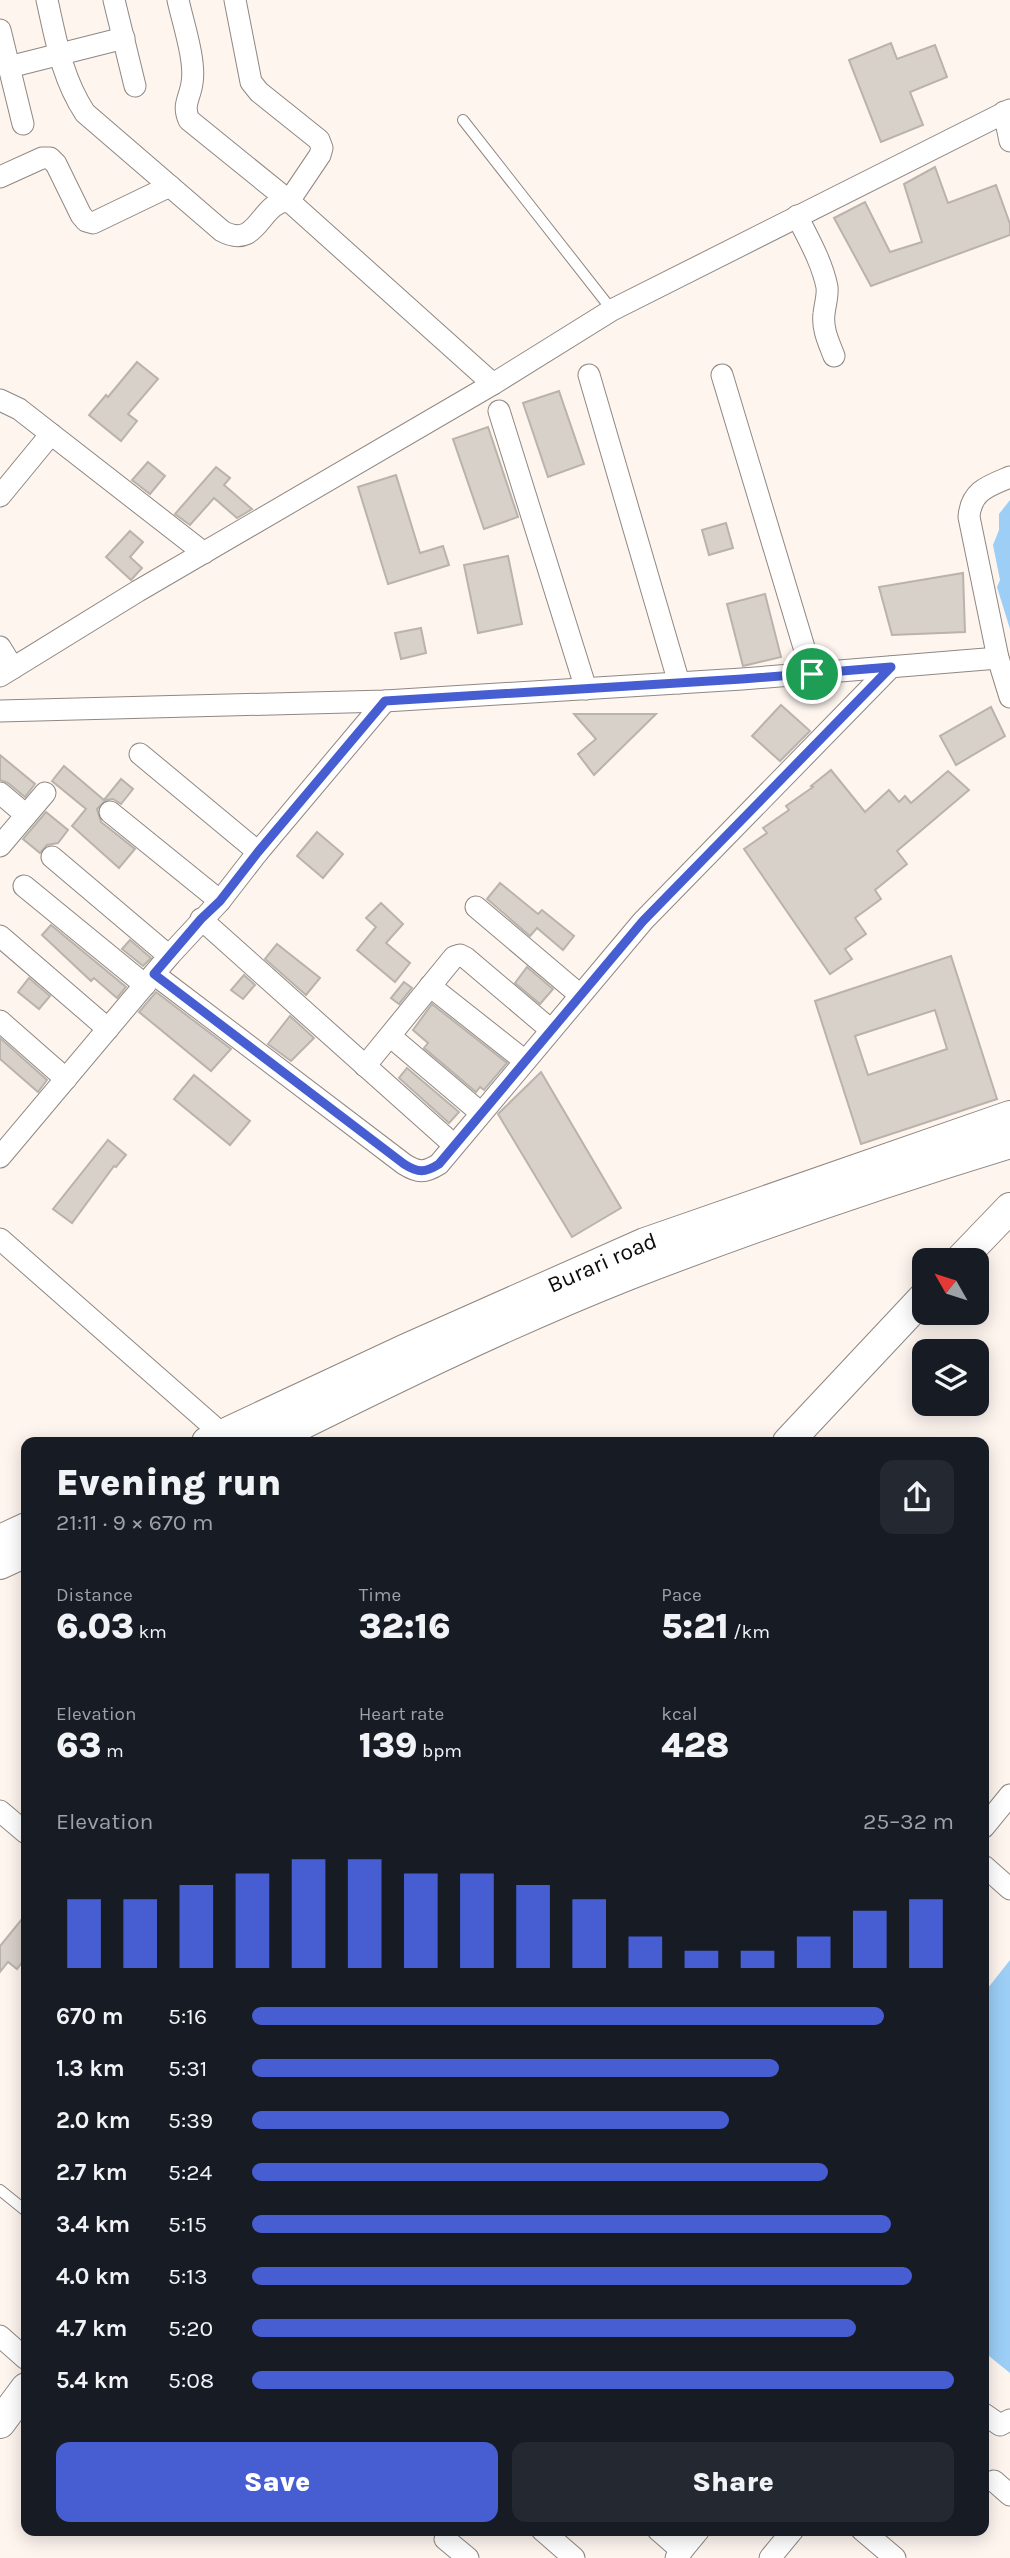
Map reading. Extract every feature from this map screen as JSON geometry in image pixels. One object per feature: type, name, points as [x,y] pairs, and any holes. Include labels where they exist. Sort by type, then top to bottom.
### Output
[{"type":"main road","name":"Burari road","points":[[223,1437],[406,1349],[645,1243],[1010,1116]]},
{"type":"main road","name":"Burari road","points":[[275,1437],[430,1361],[630,1275],[910,1174],[1010,1143]]},
{"type":"main road","points":[[972,1248],[1010,1208]]},
{"type":"main road","points":[[793,1437],[912,1310]]},
{"type":"main road","points":[[0,1540],[21,1530]]},
{"type":"main road","points":[[0,1564],[21,1554]]},
{"type":"main road","points":[[1,2421],[21,2395]]},
{"type":"street","points":[[47,0],[64,74],[85,113],[222,231],[239,237],[251,232],[273,207],[281,201],[289,201]]},
{"type":"street","points":[[114,0],[135,86]]},
{"type":"street","points":[[178,0],[193,73],[192,85],[185,103],[189,120],[289,201],[494,384]]},
{"type":"street","points":[[235,0],[251,82],[259,92],[319,140],[322,148],[289,201]]},
{"type":"street","points":[[0,30],[23,124]]},
{"type":"street","points":[[9,67],[124,38]]},
{"type":"street","points":[[0,647],[6,672],[494,384],[612,310],[1007,111],[1010,141]]},
{"type":"street","points":[[0,177],[42,158],[50,158],[81,215],[86,221],[93,223],[170,186]]},
{"type":"street","points":[[797,216],[817,257],[827,286],[825,333],[834,356]]},
{"type":"street","points":[[589,375],[679,683]]},
{"type":"street","points":[[722,375],[812,674]]},
{"type":"street","points":[[0,400],[19,410],[51,434],[204,553]]},
{"type":"street","points":[[499,411],[586,689]]},
{"type":"street","points":[[0,496],[51,434]]},
{"type":"street","points":[[1009,694],[998,659],[970,517],[970,505],[978,494],[989,486],[1010,477]]},
{"type":"street","points":[[0,711],[385,701],[812,674],[998,659]]},
{"type":"street","points":[[24,886],[414,1171],[423,1172],[439,1164],[643,921],[891,667]]},
{"type":"street","points":[[3,1147],[66,1079],[201,919],[220,901],[385,701]]},
{"type":"street","points":[[140,754],[258,852]]},
{"type":"street","points":[[0,793],[26,815]]},
{"type":"street","points":[[0,846],[45,793]]},
{"type":"street","points":[[110,811],[220,901]]},
{"type":"street","points":[[52,857],[169,956]]},
{"type":"street","points":[[476,907],[580,995]]},
{"type":"street","points":[[201,919],[454,1145]]},
{"type":"street","points":[[0,936],[108,1029]]},
{"type":"street","points":[[365,1066],[454,957],[460,955],[551,1030]]},
{"type":"street","points":[[430,986],[525,1061]]},
{"type":"street","points":[[0,1021],[66,1079]]},
{"type":"street","points":[[390,1035],[481,1113]]},
{"type":"street","points":[[0,1239],[217,1437]]},
{"type":"street","points":[[989,1821],[1010,1795]]},
{"type":"street","points":[[0,1811],[21,1829]]},
{"type":"street","points":[[989,1870],[1010,1889]]},
{"type":"street","points":[[0,2336],[21,2355]]},
{"type":"street","points":[[989,2418],[1000,2426],[1010,2420]]},
{"type":"street","points":[[549,2536],[575,2558]]},
{"type":"street","points":[[663,2536],[679,2554],[694,2536]]},
{"type":"street","points":[[770,2558],[788,2536]]},
{"type":"street","points":[[869,2536],[895,2558]]},
{"type":"street","points":[[444,2539],[468,2558]]},
{"type":"lane","points":[[463,120],[612,310]]},
{"type":"lane","points":[[0,2190],[21,2207]]},
{"type":"water","points":[[1010,500],[1010,629],[997,587],[1000,580],[993,545],[999,530],[999,514]]},
{"type":"water","points":[[1010,1960],[1010,2373],[989,2356],[989,1987]]},
{"type":"building","points":[[891,43],[897,59],[935,45],[947,77],[910,92],[923,125],[881,142],[849,60]]},
{"type":"building","points":[[935,167],[948,203],[996,185],[1010,224],[1010,235],[871,286],[834,218],[865,202],[890,252],[922,242],[904,184]]},
{"type":"building","points":[[137,362],[158,379],[128,414],[137,421],[121,441],[89,415]]},
{"type":"building","points":[[559,391],[584,464],[548,477],[523,403]]},
{"type":"building","points":[[488,427],[518,517],[484,529],[453,439]]},
{"type":"building","points":[[148,462],[165,476],[150,494],[132,480]]},
{"type":"building","points":[[216,467],[230,478],[224,485],[252,509],[237,518],[214,498],[190,525],[175,514]]},
{"type":"building","points":[[396,475],[420,553],[443,546],[449,565],[388,584],[358,487]]},
{"type":"building","points":[[726,523],[733,548],[709,555],[702,530]]},
{"type":"building","points":[[130,531],[143,542],[130,557],[142,568],[131,580],[106,557]]},
{"type":"building","points":[[508,556],[522,624],[478,633],[464,565]]},
{"type":"building","points":[[963,573],[965,632],[892,635],[879,587]]},
{"type":"building","points":[[765,594],[781,657],[743,666],[727,604]]},
{"type":"building","points":[[421,628],[426,653],[401,659],[395,633]]},
{"type":"building","points":[[781,705],[810,731],[780,761],[752,736]]},
{"type":"building","points":[[991,707],[1005,736],[956,765],[940,736]]},
{"type":"building","points":[[574,714],[656,714],[594,775],[578,754],[596,739]]},
{"type":"building","points":[[0,755],[35,784],[25,797],[0,780]]},
{"type":"building","points":[[64,766],[104,800],[121,779],[133,789],[121,804],[113,799],[106,800],[97,809],[101,822],[135,849],[119,868],[72,826],[86,809],[52,781]]},
{"type":"building","points":[[831,770],[865,812],[889,790],[899,802],[905,796],[911,803],[948,771],[969,790],[897,851],[907,864],[875,890],[881,899],[855,918],[866,934],[845,949],[852,959],[830,974],[744,849],[767,833],[763,828],[789,810],[786,806]]},
{"type":"building","points":[[46,812],[68,830],[58,843],[47,845],[40,853],[23,839]]},
{"type":"building","points":[[317,832],[343,854],[323,878],[297,856]]},
{"type":"building","points":[[500,883],[538,914],[542,910],[574,936],[563,950],[537,928],[530,936],[487,899]]},
{"type":"building","points":[[381,903],[403,924],[386,943],[410,963],[395,982],[357,950],[376,927],[366,918]]},
{"type":"building","points":[[51,925],[126,987],[117,998],[94,978],[91,981],[42,935]]},
{"type":"building","points":[[130,940],[151,958],[143,966],[122,949]]},
{"type":"building","points":[[277,944],[320,978],[306,995],[265,959]]},
{"type":"building","points":[[951,956],[997,1099],[861,1144],[815,1001]],"holes":[[[935,1010],[947,1049],[868,1075],[855,1036]]]},
{"type":"building","points":[[527,967],[553,989],[540,1004],[515,983]]},
{"type":"building","points":[[244,975],[255,985],[243,999],[231,990]]},
{"type":"building","points":[[29,978],[50,996],[39,1009],[18,992]]},
{"type":"building","points":[[404,982],[412,988],[399,1004],[391,998]]},
{"type":"building","points":[[156,992],[231,1049],[211,1071],[139,1012]]},
{"type":"building","points":[[432,1004],[507,1063],[484,1090],[480,1087],[476,1092],[424,1048],[428,1043],[413,1030]]},
{"type":"building","points":[[290,1016],[314,1038],[291,1061],[268,1044]]},
{"type":"building","points":[[0,1038],[47,1080],[38,1092],[0,1059]]},
{"type":"building","points":[[407,1068],[459,1112],[449,1123],[399,1078]]},
{"type":"building","points":[[541,1072],[621,1208],[572,1237],[498,1114]]},
{"type":"building","points":[[194,1075],[250,1121],[230,1145],[174,1099]]},
{"type":"building","points":[[108,1140],[126,1155],[114,1166],[72,1223],[53,1209]]},
{"type":"building","points":[[21,1920],[21,1964],[17,1969],[8,1962],[0,1972],[0,1946]]},
{"type":"route","points":[[891,667],[643,921],[439,1164],[431,1169],[414,1171],[404,1164],[154,974],[220,901],[385,701],[812,674],[891,667]]}]
